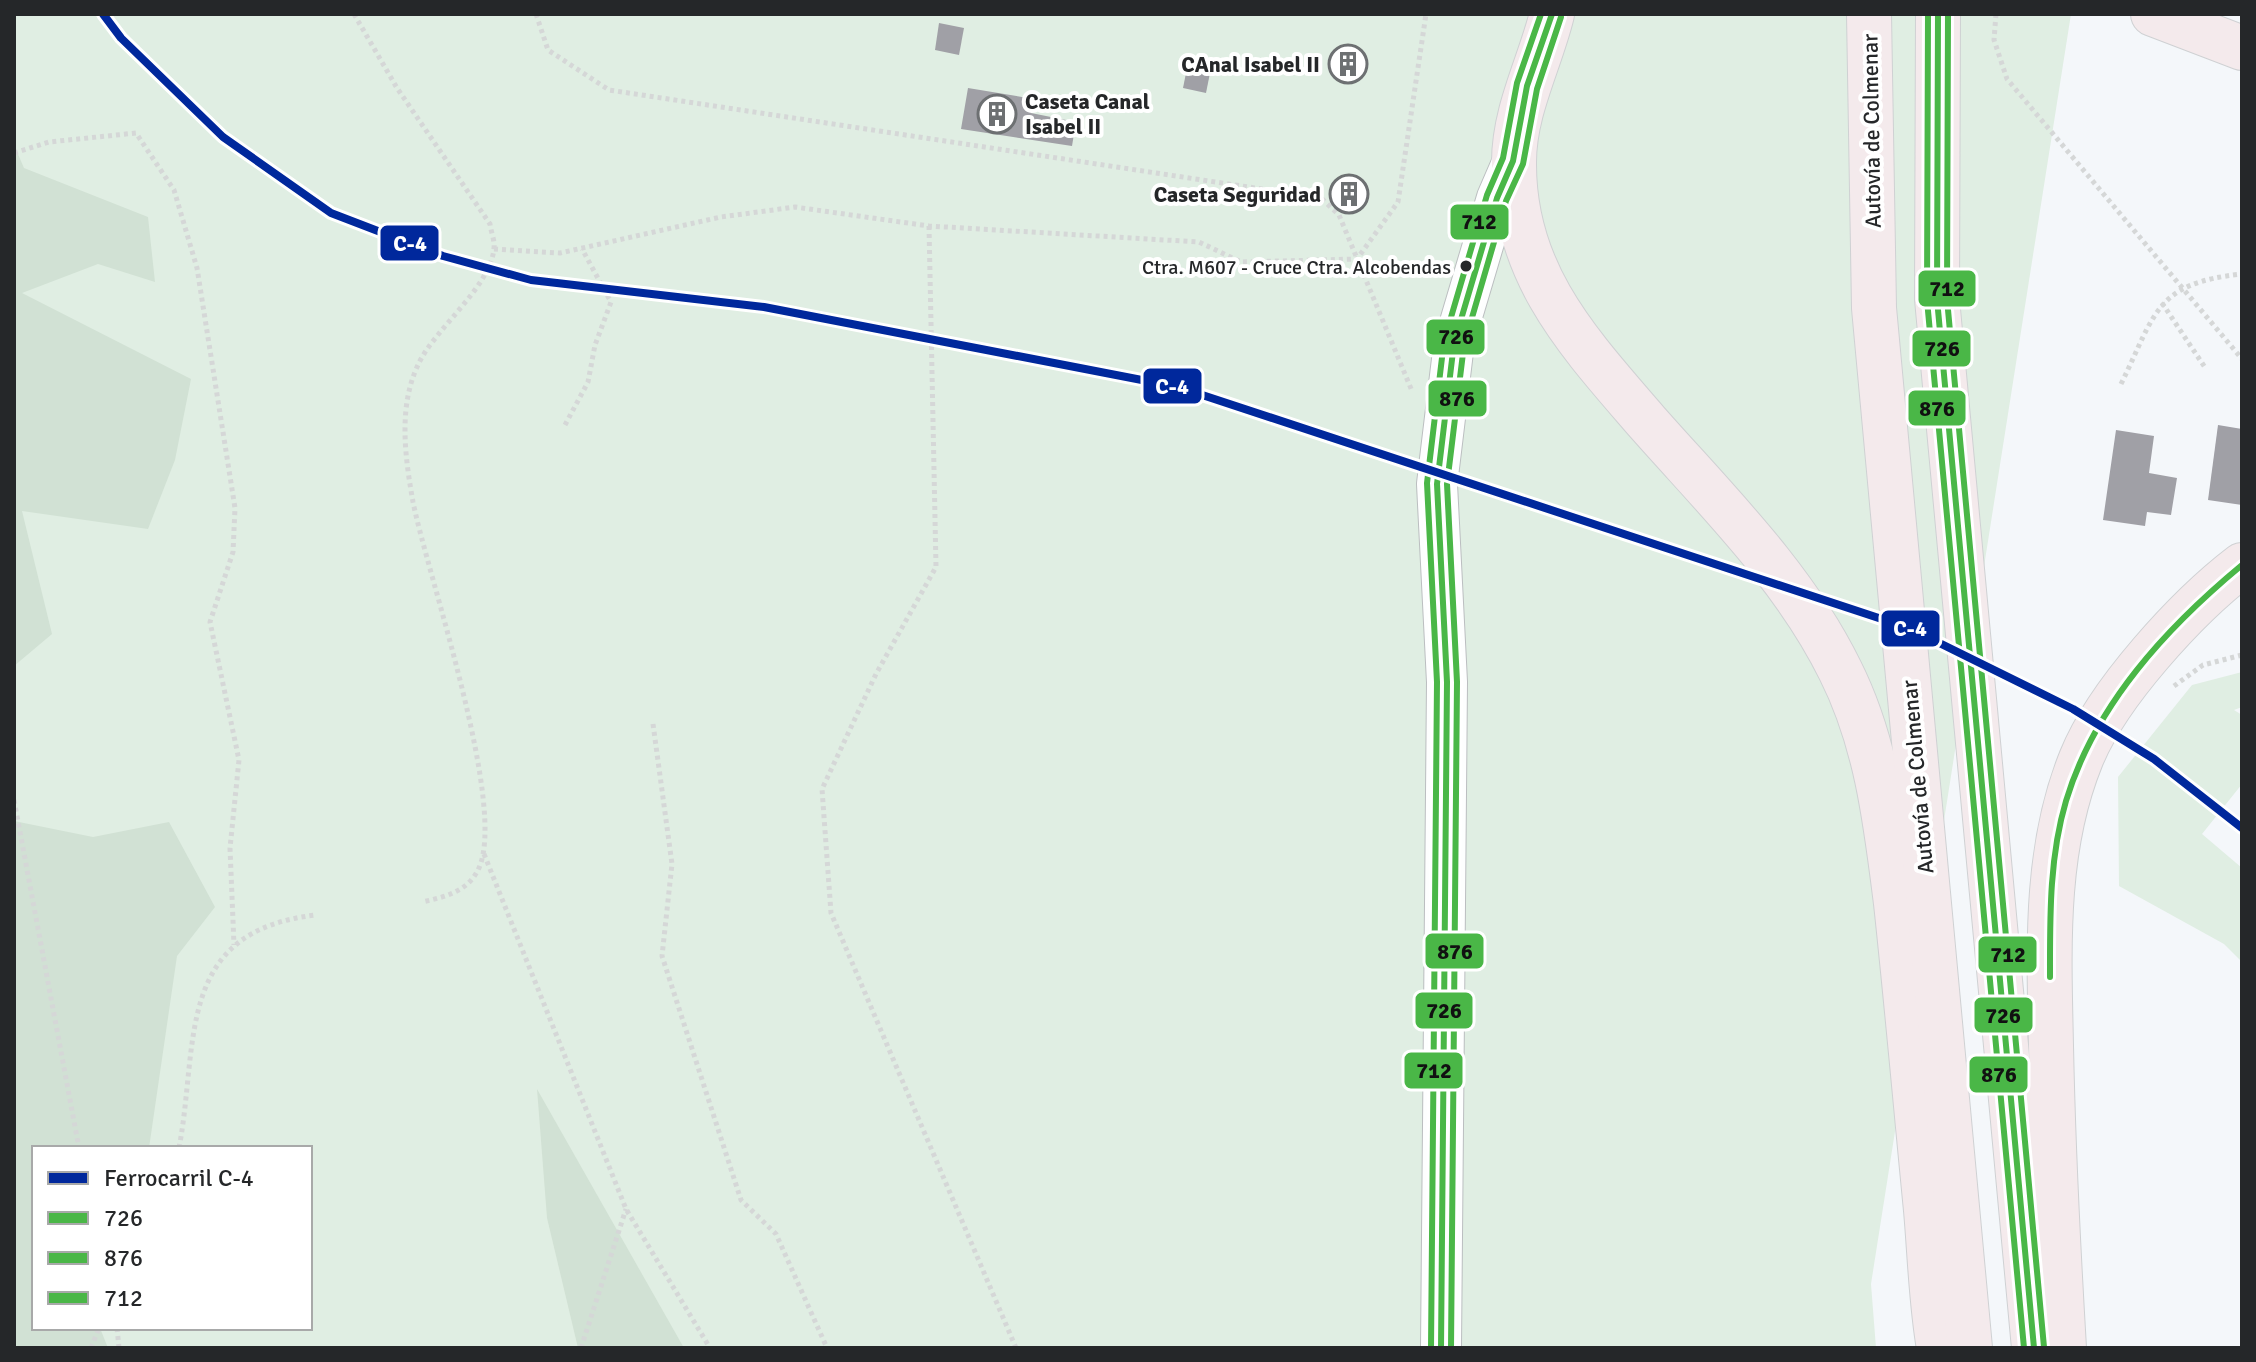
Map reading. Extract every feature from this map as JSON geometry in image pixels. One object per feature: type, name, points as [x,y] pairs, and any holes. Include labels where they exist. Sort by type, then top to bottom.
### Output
[{"type":"highway","points":[[1552,14],[1527,86],[1513,161],[1520,219],[1531,261],[1549,300],[1577,341],[1795,597],[1823,637],[1861,718],[1886,825],[1939,1348]]},
{"type":"highway","name":"Autovía de Colmenar","points":[[1869,14],[1874,308],[1970,1348]]},
{"type":"highway","points":[[1938,14],[1937,299],[2034,1348]]},
{"type":"highway","points":[[2153,14],[2242,48]]},
{"type":"highway","points":[[2064,1348],[2050,975],[2051,895],[2065,804],[2082,755],[2129,681],[2193,610],[2242,565]]},
{"type":"street","points":[[1441,1348],[1447,682],[1437,484],[1454,343],[1497,198],[1513,161]]},
{"type":"path","points":[[354,14],[397,88],[490,224],[494,249],[486,273],[419,362],[409,390],[404,423],[421,539],[457,672],[487,823],[477,871],[466,885],[455,893],[422,902]]},
{"type":"path","points":[[536,14],[548,50],[609,90],[1321,198],[1339,215],[1415,400]]},
{"type":"path","points":[[1357,259],[1398,202],[1426,14]]},
{"type":"path","points":[[1996,14],[1994,40],[2007,79],[2242,359]]},
{"type":"path","points":[[14,153],[49,142],[136,133],[174,190],[197,268],[235,508],[233,552],[210,622],[239,760],[230,848],[234,945]]},
{"type":"path","points":[[494,249],[560,253],[721,217],[795,207],[929,226],[1199,242],[1241,262],[1357,259]]},
{"type":"path","points":[[929,226],[936,567],[876,674],[822,789],[831,913],[1016,1348]]},
{"type":"path","points":[[565,425],[588,382],[595,345],[611,302],[582,249]]},
{"type":"path","points":[[2121,384],[2161,302],[2200,278],[2242,274]]},
{"type":"path","points":[[2161,302],[2206,369]]},
{"type":"path","points":[[2171,689],[2203,665],[2242,655]]},
{"type":"path","points":[[653,724],[672,864],[662,956],[741,1200],[776,1234],[827,1348]]},
{"type":"path","points":[[14,800],[79,1146]]},
{"type":"path","points":[[483,853],[626,1209],[710,1348]]},
{"type":"path","points":[[179,1146],[197,1011],[208,979],[234,945],[260,927],[316,915]]},
{"type":"path","points":[[581,1348],[626,1209]]},
{"type":"shaded area","points":[[14,14],[2071,14],[1871,1284],[1876,1348],[14,1348]]},
{"type":"shaded area","points":[[2242,672],[2242,707],[2234,710],[2242,715],[2242,784],[2202,834],[2242,868],[2242,962],[2224,944],[2119,886],[2118,777],[2192,685]]},
{"type":"green space","points":[[14,145],[24,168],[148,217],[155,282],[98,264],[22,293],[191,379],[175,460],[148,529],[22,511],[52,634],[14,666]]},
{"type":"green space","points":[[14,821],[93,837],[169,822],[215,907],[177,956],[149,1146],[32,1146],[32,1330],[101,1330],[108,1348],[14,1348]]},
{"type":"green space","points":[[537,1089],[684,1348],[578,1348],[547,1218]]},
{"type":"building","points":[[939,23],[964,28],[959,55],[935,50]]},
{"type":"building","name":"Caseta Canal Isabel II","points":[[1188,63],[1211,68],[1206,93],[1183,88]]},
{"type":"building","name":"Caseta Canal Isabel II","points":[[968,88],[1034,99],[1031,113],[1076,122],[1072,146],[961,129]]},
{"type":"building","points":[[2218,425],[2242,429],[2242,505],[2208,500]]},
{"type":"building","points":[[2116,430],[2154,436],[2149,473],[2177,478],[2171,515],[2147,512],[2145,526],[2103,520]]},
{"type":"rail line","name":"C-4","points":[[103,14],[121,38],[223,137],[331,213],[443,256],[531,280],[764,307],[1178,387],[1909,628],[2073,709],[2154,759],[2242,828]]},
{"type":"transit line","name":"712","points":[[1431,1348],[1437,682],[1427,483],[1444,341],[1487,195],[1503,158],[1517,83],[1541,14]]},
{"type":"transit line","name":"726","points":[[1441,1348],[1447,682],[1437,484],[1454,343],[1497,198],[1513,161],[1527,86],[1552,14]]},
{"type":"transit line","name":"876","points":[[1928,14],[1927,300],[2024,1348]]},
{"type":"transit line","name":"726","points":[[1938,14],[1937,299],[2034,1348]]},
{"type":"transit line","name":"712","points":[[1948,14],[1947,299],[2044,1347]]},
{"type":"transit line","name":"876","points":[[1451,1348],[1457,682],[1447,484],[1464,345],[1506,201],[1523,164],[1537,89],[1561,17]]},
{"type":"transit line","name":"726","points":[[2050,977],[2056,844],[2066,801],[2079,766],[2095,732],[2136,671],[2187,615],[2242,565]]},
{"type":"place","name":"CAnal Isabel II","points":[[1348,64]]},
{"type":"place","name":"Caseta Canal Isabel II","points":[[997,114]]},
{"type":"place","name":"Caseta Seguridad","points":[[1349,194]]},
{"type":"place","name":"Ctra. M607 - Cruce Ctra. Alcobendas","points":[[1466,266]]}]
